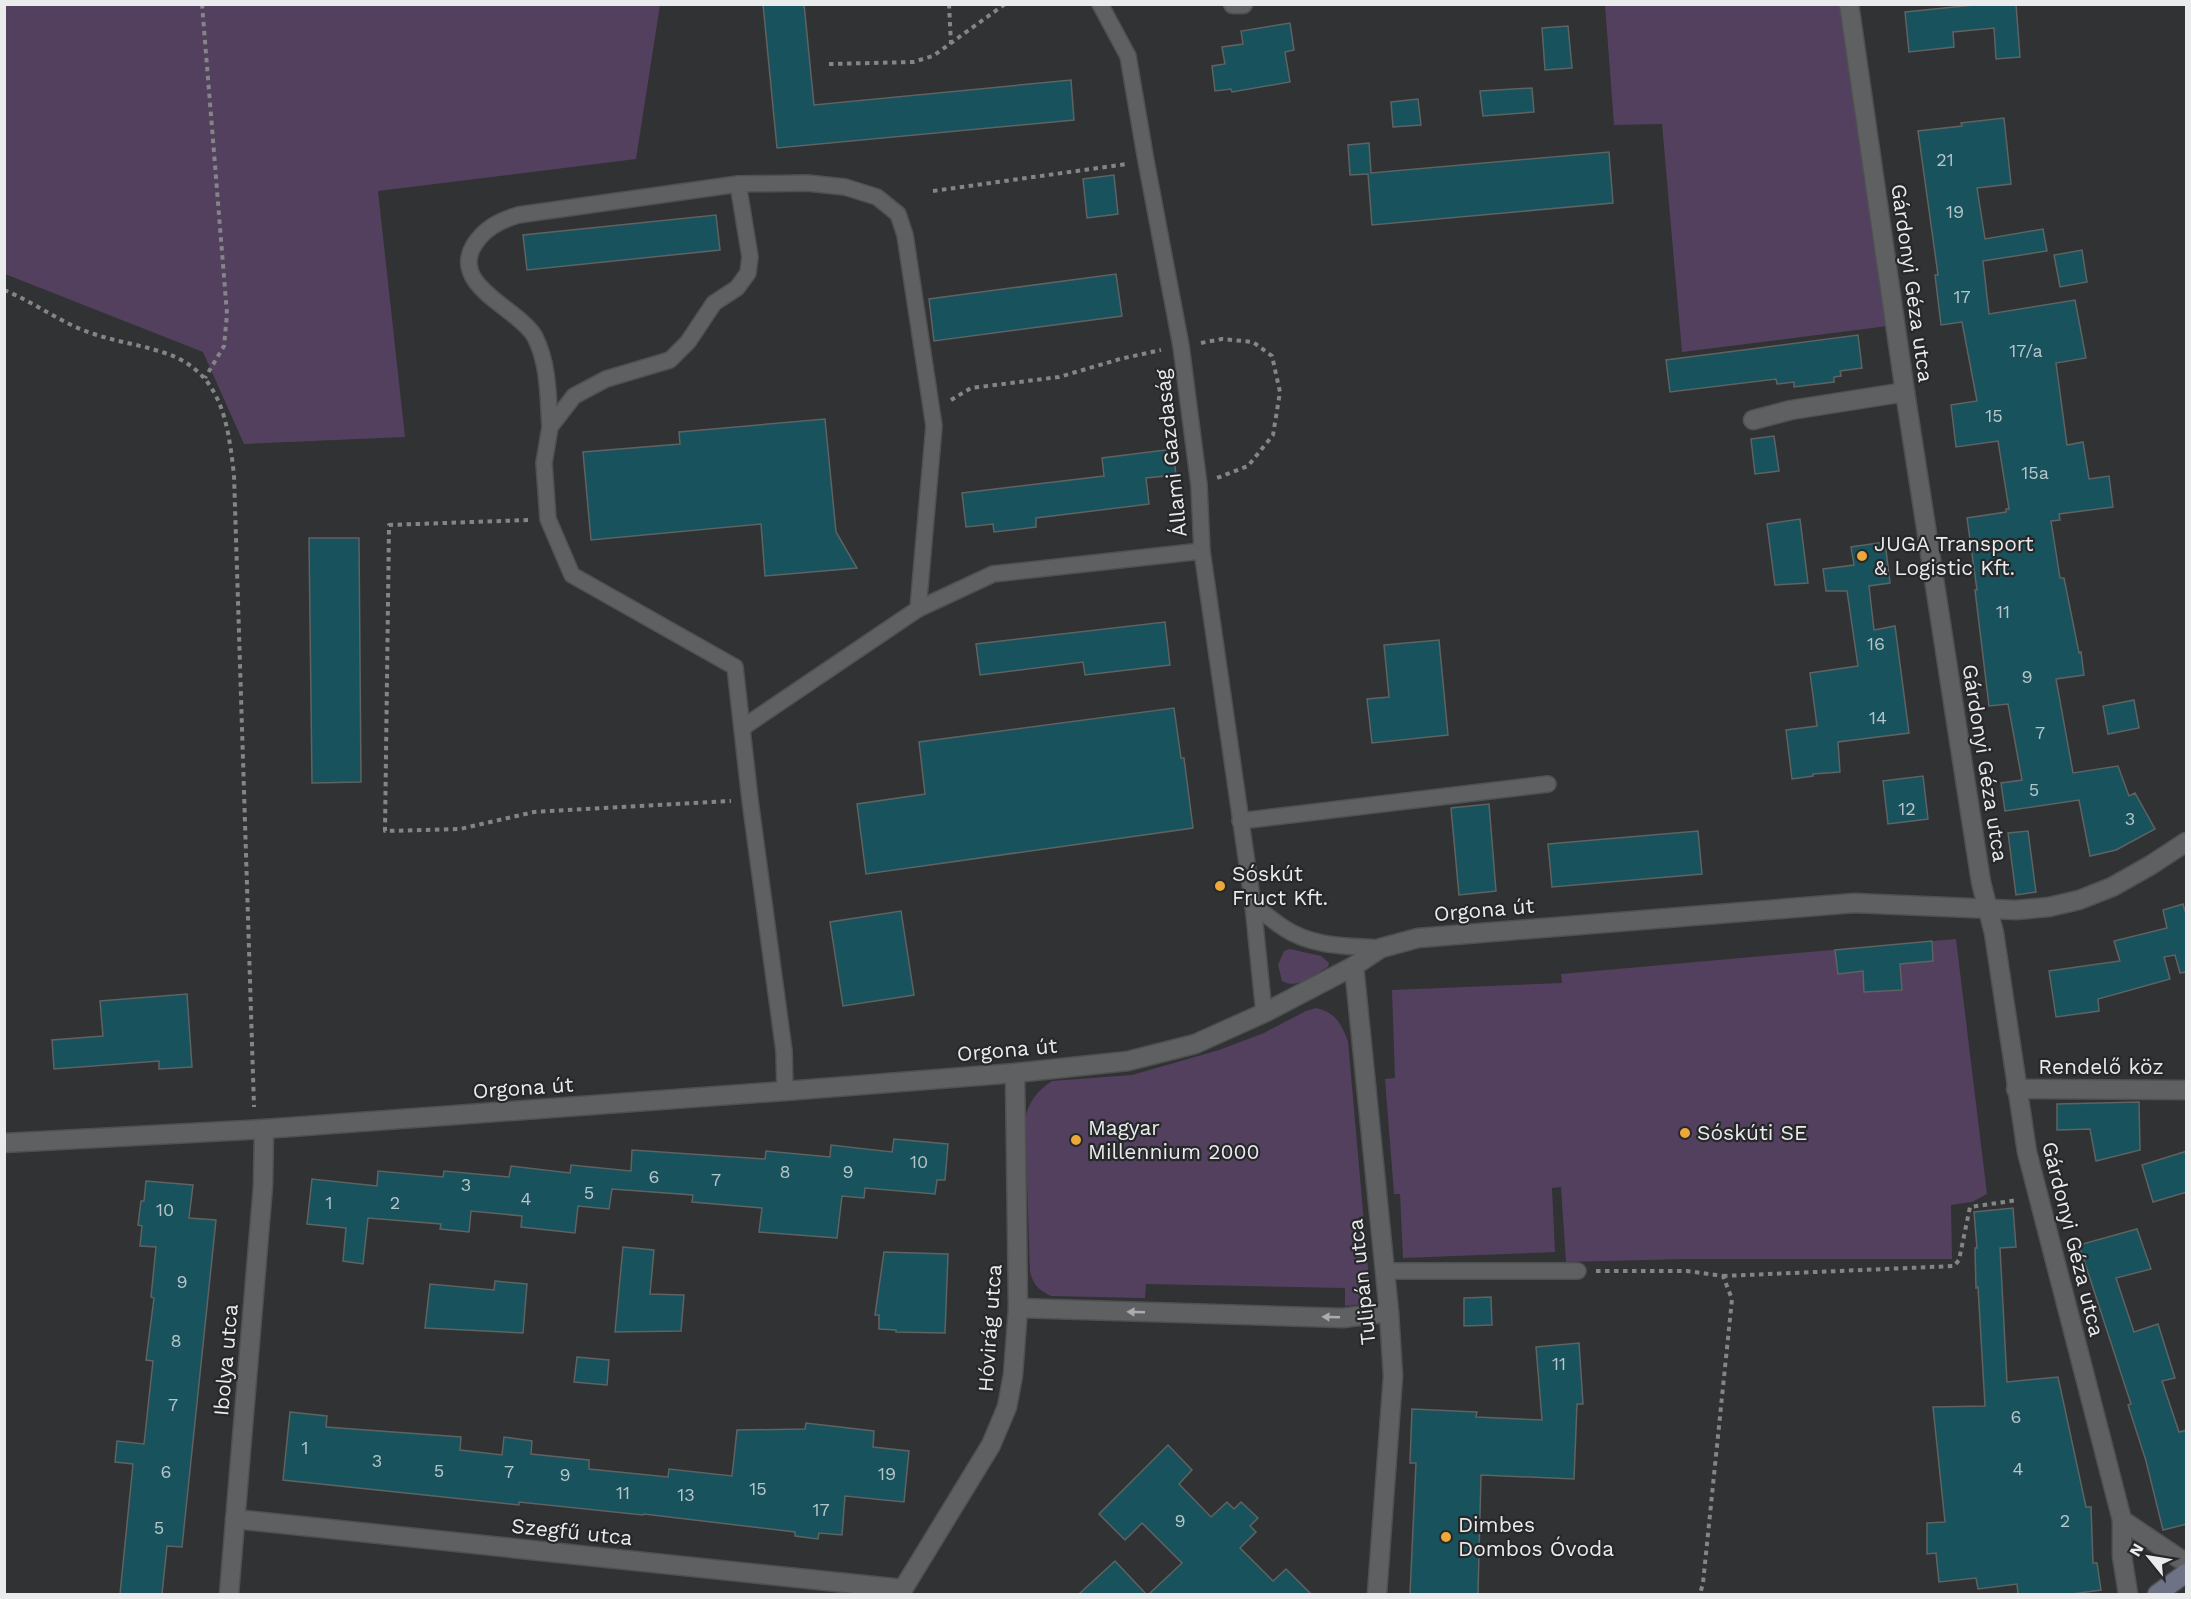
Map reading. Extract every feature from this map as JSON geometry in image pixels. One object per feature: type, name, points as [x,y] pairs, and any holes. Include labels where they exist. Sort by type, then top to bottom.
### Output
[{"type":"street","points":[[1233,4],[1244,4]]},
{"type":"street","name":"Gárdonyi Géza utca","points":[[1849,4],[1905,392],[1981,882],[1994,933],[2027,1152],[2122,1520],[2122,1556],[2128,1594]]},
{"type":"street","points":[[1753,420],[1791,410],[1905,392]]},
{"type":"street","name":"Orgona út","points":[[4,1143],[259,1129],[785,1091],[1015,1073],[1128,1061],[1195,1044],[1264,1013],[1354,966],[1381,948],[1418,938],[1854,903],[2016,910],[2049,907],[2079,900],[2112,887],[2151,866],[2187,842]]},
{"type":"street","name":"Tulipán utca","points":[[1354,966],[1383,1271],[1389,1312],[1393,1377],[1377,1594]]},
{"type":"street","name":"Hóvirág utca","points":[[902,1592],[991,1445],[1007,1407],[1013,1375],[1018,1308],[1015,1073]]},
{"type":"street","name":"Rendelő köz","points":[[2016,1089],[2187,1090]]},
{"type":"street","name":"Ibolya utca","points":[[228,1594],[263,1186],[259,1129]]},
{"type":"street","points":[[1018,1308],[1343,1318],[1389,1312]]},
{"type":"street","name":"Szegfű utca","points":[[236,1519],[902,1592]]},
{"type":"street","points":[[2122,1520],[2187,1563]]},
{"type":"street","points":[[2157,1594],[2187,1573]]},
{"type":"lane","name":"Állami Gazdaság","points":[[1100,4],[1128,56],[1181,346],[1199,484],[1202,551],[1253,904],[1264,1013]]},
{"type":"lane","points":[[785,1091],[784,1051],[750,800],[735,667],[572,575],[548,519],[544,463],[550,427],[546,366],[534,335],[479,287],[469,267],[472,249],[483,233],[500,220],[518,214],[738,184],[807,183],[845,187],[877,197],[898,214],[905,235],[934,426],[918,609]]},
{"type":"lane","points":[[550,427],[574,396],[606,379],[670,360],[688,342],[714,303],[736,288],[748,273],[750,257],[738,184]]},
{"type":"lane","points":[[742,728],[918,609],[993,574],[1202,551]]},
{"type":"lane","points":[[1240,821],[1548,784]]},
{"type":"lane","points":[[1253,904],[1285,929],[1310,940],[1339,946],[1381,948]]},
{"type":"lane","points":[[1383,1271],[1578,1271]]},
{"type":"path","points":[[202,4],[228,314],[224,346],[205,378]]},
{"type":"path","points":[[949,4],[951,44]]},
{"type":"path","points":[[829,64],[912,62],[933,56],[1005,4]]},
{"type":"path","points":[[933,191],[1146,161]]},
{"type":"path","points":[[4,290],[23,298],[70,325],[94,334],[165,353],[188,363],[205,378],[223,409],[230,435],[234,475],[259,1129]]},
{"type":"path","points":[[934,426],[951,400],[971,388],[1059,377],[1120,359],[1222,339],[1253,342],[1272,356],[1280,392],[1273,435],[1248,466],[1199,484]]},
{"type":"path","points":[[548,519],[388,525],[385,831],[460,829],[534,812],[750,800]]},
{"type":"path","points":[[1578,1271],[1687,1271],[1723,1276],[1954,1266],[1959,1260],[1970,1207],[2038,1197]]},
{"type":"path","points":[[1700,1594],[1732,1299],[1723,1276]]},
{"type":"shaded area","points":[[5,4],[660,5],[636,159],[378,191],[405,437],[244,444],[203,352],[5,274]]},
{"type":"shaded area","points":[[1605,5],[1839,5],[1888,326],[1682,352],[1662,124],[1614,125]]},
{"type":"shaded area","name":"Sóskúti SE","points":[[1956,939],[1987,1194],[1972,1202],[1951,1205],[1952,1259],[1687,1259],[1566,1262],[1561,1187],[1552,1188],[1555,1252],[1403,1258],[1400,1194],[1394,1194],[1385,1079],[1395,1078],[1392,990],[1562,983],[1561,974]]},
{"type":"shaded area","points":[[1290,949],[1321,956],[1329,963],[1328,967],[1300,983],[1282,981],[1278,965],[1284,951]]},
{"type":"shaded area","points":[[1316,1008],[1328,1012],[1337,1019],[1348,1041],[1370,1298],[1364,1304],[1345,1306],[1345,1288],[1146,1284],[1145,1298],[1051,1296],[1043,1292],[1033,1281],[1030,1272],[1025,1120],[1028,1108],[1038,1093],[1052,1081],[1132,1075],[1219,1050],[1264,1033]]},
{"type":"building","points":[[763,4],[804,4],[814,105],[1071,80],[1074,120],[777,148]]},
{"type":"building","points":[[1984,4],[2016,4],[2020,57],[1996,59],[1994,28],[1953,32],[1954,47],[1909,52],[1905,12]]},
{"type":"building","points":[[1290,23],[1294,50],[1285,52],[1290,82],[1232,92],[1231,89],[1215,91],[1212,66],[1225,64],[1222,47],[1243,44],[1241,31]]},
{"type":"building","points":[[1568,26],[1572,68],[1545,70],[1542,28]]},
{"type":"building","points":[[1532,88],[1534,112],[1483,116],[1480,91]]},
{"type":"building","points":[[1418,99],[1421,125],[1393,127],[1391,102]]},
{"type":"building","points":[[2004,118],[2011,184],[1977,188],[1985,239],[2043,229],[2047,251],[1983,261],[1989,314],[2075,300],[2086,358],[2056,363],[2067,445],[2083,442],[2089,479],[2109,476],[2113,507],[2059,514],[2060,520],[2051,521],[2060,578],[2064,578],[2084,675],[2056,679],[2073,773],[2118,766],[2129,796],[2135,793],[2155,829],[2116,850],[2090,856],[2079,800],[2005,811],[2001,783],[2022,780],[2008,704],[1989,706],[1967,518],[2006,512],[2006,509],[2009,509],[1998,441],[1956,447],[1951,405],[1977,401],[1962,322],[1941,325],[1935,275],[1938,275],[1918,131]]},
{"type":"building","points":[[1369,143],[1371,173],[1609,152],[1613,203],[1372,225],[1368,174],[1350,175],[1348,145]]},
{"type":"building","points":[[1114,175],[1118,214],[1087,218],[1083,179]]},
{"type":"building","points":[[716,215],[720,250],[527,270],[523,235]]},
{"type":"building","points":[[2082,250],[2087,282],[2060,287],[2054,255]]},
{"type":"building","points":[[1116,274],[1122,316],[934,341],[929,299]]},
{"type":"building","points":[[1858,335],[1862,368],[1840,371],[1841,376],[1834,377],[1834,382],[1794,387],[1794,382],[1777,384],[1776,379],[1670,392],[1666,360]]},
{"type":"building","points":[[825,419],[836,532],[857,568],[765,576],[761,524],[591,540],[583,452],[680,444],[679,432]]},
{"type":"building","points":[[1774,436],[1779,471],[1755,474],[1751,439]]},
{"type":"building","points":[[1173,449],[1176,475],[1146,478],[1149,504],[1036,518],[1036,527],[994,532],[993,524],[966,527],[962,493],[1104,476],[1102,458]]},
{"type":"building","points":[[1800,519],[1808,583],[1775,585],[1767,524]]},
{"type":"building","points":[[309,538],[359,538],[361,782],[312,783]]},
{"type":"building","points":[[1885,542],[1890,583],[1869,586],[1874,630],[1895,626],[1909,733],[1838,742],[1840,772],[1813,774],[1813,776],[1792,779],[1786,730],[1817,726],[1810,673],[1858,666],[1847,591],[1826,591],[1823,569],[1854,565],[1851,547]]},
{"type":"building","points":[[1165,622],[1170,665],[1085,675],[1083,662],[980,675],[976,644]]},
{"type":"building","points":[[1439,640],[1448,735],[1372,743],[1367,699],[1389,697],[1384,645]]},
{"type":"building","points":[[2134,700],[2139,728],[2108,734],[2103,706]]},
{"type":"building","points":[[1174,708],[1181,758],[1184,758],[1193,828],[866,874],[857,804],[925,794],[919,742]]},
{"type":"building","points":[[1923,776],[1928,819],[1888,824],[1883,781]]},
{"type":"building","points":[[1489,804],[1496,891],[1459,895],[1451,808]]},
{"type":"building","points":[[1698,831],[1702,874],[1552,887],[1548,844]]},
{"type":"building","points":[[2028,831],[2036,892],[2016,895],[2008,833]]},
{"type":"building","points":[[2183,904],[2187,918],[2187,972],[2180,973],[2175,955],[2164,957],[2170,979],[2098,999],[2099,1011],[2056,1017],[2049,971],[2120,961],[2114,941],[2167,928],[2163,910]]},
{"type":"building","points":[[901,911],[914,995],[843,1006],[830,922]]},
{"type":"building","points":[[1932,941],[1933,961],[1900,964],[1902,990],[1864,992],[1863,971],[1838,974],[1835,950]]},
{"type":"building","points":[[187,994],[192,1067],[159,1069],[159,1061],[54,1069],[52,1040],[103,1036],[100,1001]]},
{"type":"building","points":[[2139,1102],[2140,1150],[2096,1161],[2090,1129],[2057,1130],[2057,1104]]},
{"type":"building","points":[[894,1139],[948,1144],[945,1180],[937,1180],[935,1194],[865,1188],[864,1198],[842,1196],[837,1238],[759,1232],[762,1208],[692,1202],[693,1195],[612,1189],[609,1209],[578,1206],[575,1233],[521,1227],[522,1216],[471,1211],[469,1232],[440,1229],[441,1224],[368,1218],[363,1264],[343,1261],[346,1228],[307,1224],[312,1179],[377,1186],[378,1171],[443,1177],[444,1171],[509,1177],[511,1166],[570,1173],[571,1165],[631,1171],[632,1150],[765,1159],[766,1151],[830,1157],[831,1145],[892,1152]]},
{"type":"building","points":[[2187,1151],[2187,1192],[2153,1202],[2142,1165]]},
{"type":"building","points":[[146,1181],[193,1185],[189,1218],[216,1220],[182,1547],[167,1546],[162,1594],[120,1594],[133,1464],[115,1462],[117,1441],[144,1444],[153,1361],[146,1360],[154,1298],[151,1297],[156,1247],[140,1246],[142,1226],[138,1225]]},
{"type":"building","points":[[2013,1208],[2016,1247],[2000,1248],[2007,1382],[2058,1377],[2086,1507],[2091,1507],[2093,1563],[2097,1563],[2101,1590],[2072,1594],[2018,1594],[2017,1584],[1978,1589],[1976,1578],[1939,1582],[1936,1553],[1927,1554],[1927,1523],[1945,1522],[1933,1407],[1985,1406],[1978,1287],[1976,1288],[1975,1248],[1977,1248],[1974,1212]]},
{"type":"building","points":[[2137,1229],[2151,1269],[2116,1278],[2134,1332],[2158,1324],[2175,1378],[2162,1381],[2179,1432],[2187,1430],[2187,1524],[2163,1530],[2146,1461],[2128,1405],[2131,1404],[2079,1245]]},
{"type":"building","points":[[623,1247],[654,1250],[650,1294],[684,1295],[681,1331],[615,1332]]},
{"type":"building","points":[[884,1252],[948,1254],[945,1333],[896,1332],[896,1330],[879,1329],[879,1315],[875,1315]]},
{"type":"building","points":[[495,1281],[527,1284],[523,1333],[425,1328],[430,1284],[494,1290]]},
{"type":"building","points":[[1491,1297],[1492,1325],[1464,1326],[1464,1298]]},
{"type":"building","name":"Dimbes Dombos Óvoda","points":[[1579,1343],[1583,1404],[1577,1404],[1574,1479],[1481,1475],[1478,1594],[1410,1594],[1416,1463],[1410,1463],[1412,1409],[1477,1412],[1476,1417],[1542,1420],[1536,1347]]},
{"type":"building","points":[[577,1357],[609,1360],[607,1385],[574,1382]]},
{"type":"building","points":[[290,1412],[327,1416],[326,1427],[461,1437],[460,1450],[502,1455],[504,1437],[532,1441],[531,1454],[589,1460],[589,1469],[668,1477],[669,1469],[732,1476],[737,1430],[805,1429],[806,1423],[874,1431],[873,1447],[909,1451],[904,1502],[845,1496],[842,1535],[819,1533],[818,1539],[795,1536],[795,1532],[644,1514],[519,1502],[519,1505],[283,1480]]},
{"type":"building","points":[[1168,1445],[1192,1470],[1179,1484],[1211,1517],[1227,1502],[1234,1509],[1241,1502],[1258,1518],[1250,1526],[1256,1532],[1240,1548],[1273,1581],[1286,1569],[1311,1594],[1149,1594],[1182,1563],[1142,1523],[1125,1540],[1099,1514]]},
{"type":"building","points":[[1115,1561],[1146,1594],[1079,1594]]},
{"type":"place","name":"JUGA Transport & Logistic Kft.","points":[[1862,556]]},
{"type":"place","name":"Sóskút Fruct Kft.","points":[[1220,886]]},
{"type":"place","name":"Sóskúti SE","points":[[1685,1133]]},
{"type":"place","name":"Magyar Millennium 2000","points":[[1076,1140]]},
{"type":"place","name":"Dimbes Dombos Óvoda","points":[[1446,1537]]}]
